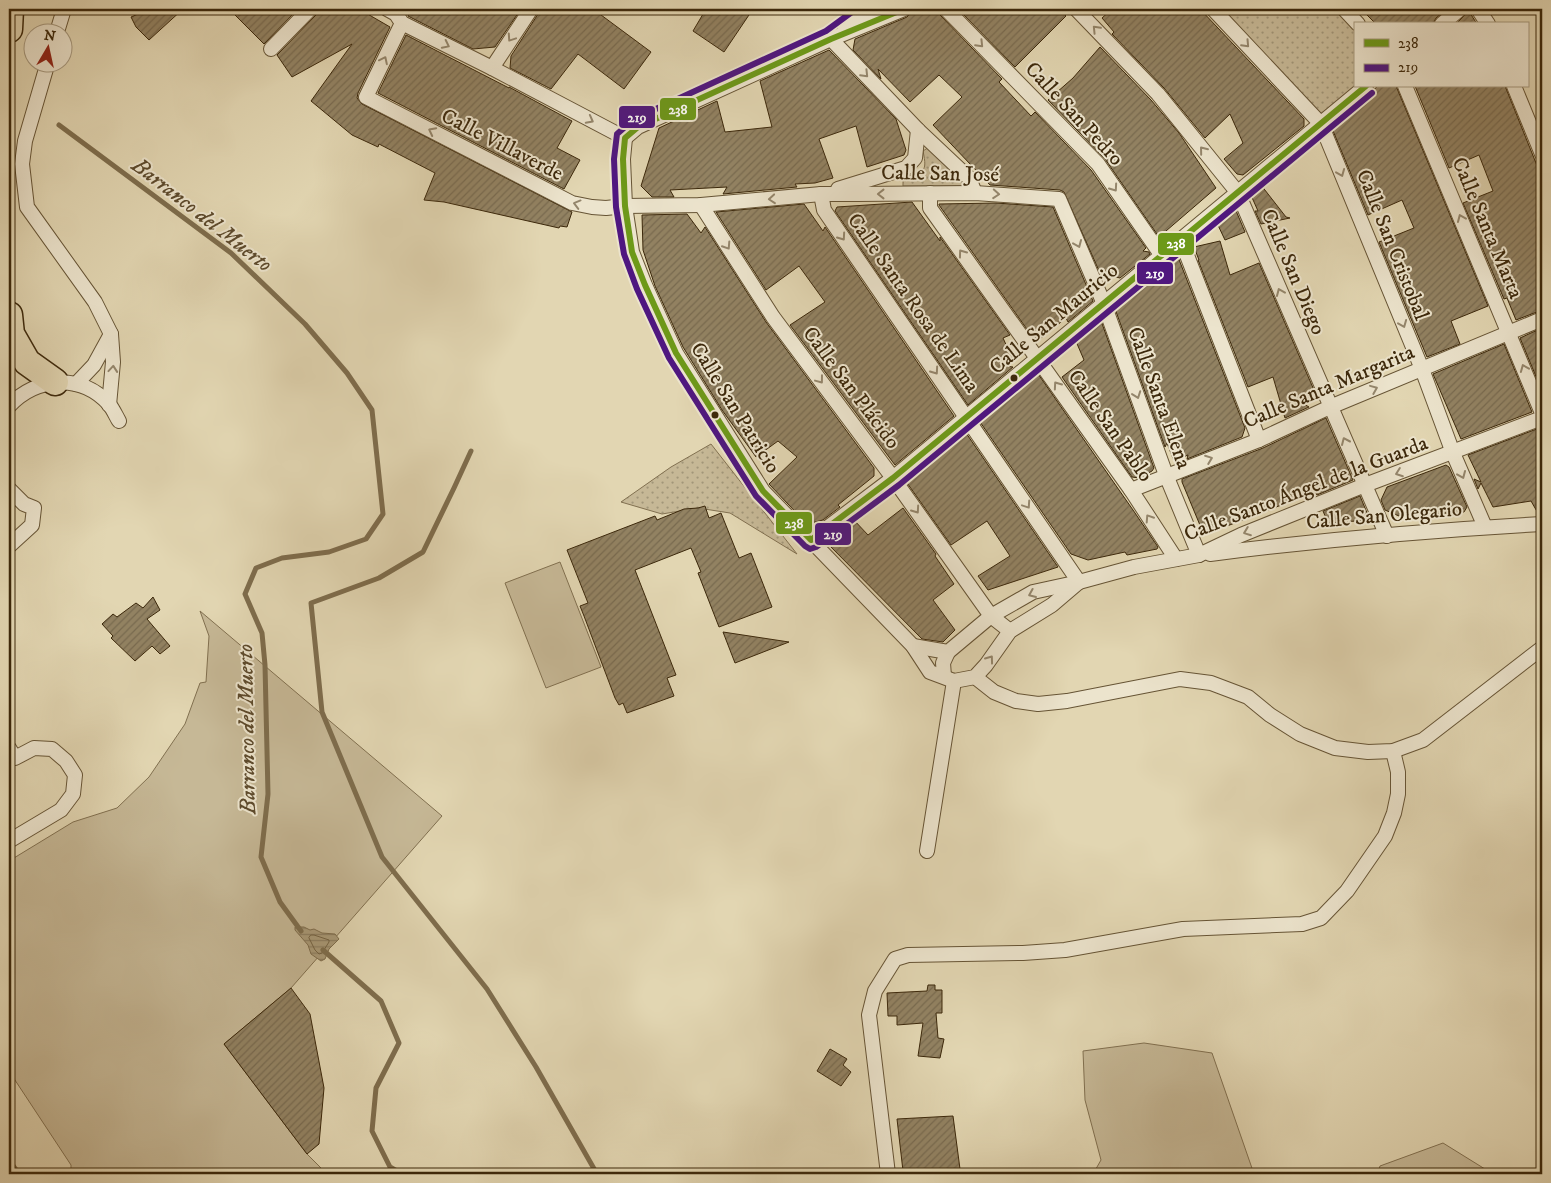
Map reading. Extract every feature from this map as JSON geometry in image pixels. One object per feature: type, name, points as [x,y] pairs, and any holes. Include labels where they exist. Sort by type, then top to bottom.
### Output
[{"type":"highway","points":[[9,29],[10,9]]},
{"type":"highway","points":[[9,315],[11,334],[27,362],[65,383]]},
{"type":"street","points":[[60,22],[64,9]]},
{"type":"street","points":[[272,49],[310,9]]},
{"type":"street","points":[[492,68],[531,9]]},
{"type":"street","points":[[831,39],[870,9]]},
{"type":"street","points":[[396,14],[492,68],[625,138],[638,127],[831,39],[904,9]]},
{"type":"street","name":"Calle San Pedro","points":[[946,9],[1098,164],[1162,256]]},
{"type":"street","name":"Calle San Diego","points":[[1076,9],[1158,94],[1238,193],[1387,536]]},
{"type":"street","name":"Calle San Cristobal","points":[[1212,9],[1321,124],[1422,370],[1453,453],[1485,527]]},
{"type":"street","points":[[1344,9],[1356,22]]},
{"type":"street","points":[[1444,22],[1460,9]]},
{"type":"street","points":[[1478,9],[1487,22]]},
{"type":"street","name":"Calle Villaverde","points":[[396,14],[366,97],[572,203],[606,208],[625,206]]},
{"type":"street","points":[[831,39],[918,130],[969,178],[975,193]]},
{"type":"street","points":[[45,72],[25,141],[22,164],[27,207],[95,302],[111,334],[113,362],[109,405]]},
{"type":"street","name":"Calle San Mauricio","points":[[811,540],[893,478],[1364,88]]},
{"type":"street","name":"Calle Santa Marta","points":[[1406,88],[1542,413]]},
{"type":"street","points":[[1515,88],[1542,154]]},
{"type":"street","name":"Calle San José","points":[[821,194],[906,168],[915,158],[918,130]]},
{"type":"street","name":"Calle San Patricio","points":[[625,138],[623,159],[625,206],[632,252],[676,353],[763,491],[913,646]]},
{"type":"street","name":"Calle San Pablo","points":[[930,193],[930,208],[1131,490],[1176,559]]},
{"type":"street","name":"Calle San José","points":[[625,206],[701,205],[821,194],[975,193],[1059,199]]},
{"type":"street","name":"Calle Santa Rosa de Lima","points":[[821,194],[824,210],[1079,582]]},
{"type":"street","name":"Calle Santa Elena","points":[[1059,199],[1104,304],[1166,475],[1199,555]]},
{"type":"street","name":"Calle San Plácido","points":[[701,205],[773,317],[893,478],[991,616],[1010,631]]},
{"type":"street","points":[[1181,240],[1258,440]]},
{"type":"street","name":"Calle Santa Margarita","points":[[1131,490],[1258,440],[1330,407],[1542,319]]},
{"type":"street","points":[[65,383],[94,365],[111,334]]},
{"type":"street","points":[[9,406],[18,396],[36,386],[65,383],[95,392],[109,405],[120,421]]},
{"type":"street","name":"Calle Santo Ángel de la Guarda","points":[[948,652],[991,616],[1034,592],[1134,567],[1199,555],[1241,535],[1365,485],[1542,418]]},
{"type":"street","points":[[9,546],[32,525],[34,508],[24,504],[10,493]]},
{"type":"street","points":[[1275,522],[1282,545]]},
{"type":"street","name":"Calle San Olegario","points":[[1199,555],[1282,545],[1485,527],[1542,524]]},
{"type":"street","name":"Calle Santo Ángel de la Guarda","points":[[975,677],[1010,631],[1052,605],[1079,582]]},
{"type":"street","points":[[913,646],[948,652],[943,663],[949,679],[928,851]]},
{"type":"street","points":[[913,646],[930,672],[949,679],[975,677],[994,692],[1016,700],[1038,704],[1067,701],[1180,679],[1211,683],[1248,697],[1270,715],[1300,734],[1335,748],[1368,752],[1393,751],[1423,740],[1542,648]]},
{"type":"street","points":[[9,840],[61,810],[73,794],[74,775],[66,761],[52,749],[34,748],[11,756]]},
{"type":"street","points":[[888,1174],[870,1015],[875,991],[895,959],[908,955],[1023,953],[1065,950],[1183,929],[1302,924],[1321,918],[1346,891],[1385,836],[1394,812],[1398,794],[1398,772],[1393,751]]},
{"type":"shaded area","points":[[1213,9],[1344,9],[1354,23],[1354,88],[1364,88],[1321,124]]},
{"type":"shaded area","points":[[929,147],[965,183],[961,186],[903,186],[903,178],[915,174],[924,168],[923,151]]},
{"type":"shaded area","points":[[711,444],[797,554],[730,513],[698,508],[662,514],[621,502],[671,467]]},
{"type":"shaded area","points":[[560,562],[601,667],[546,688],[505,583]]},
{"type":"shaded area","points":[[200,611],[442,816],[291,988],[224,1044],[307,1154],[327,1174],[71,1174],[71,1165],[9,1071],[9,861],[73,822],[117,808],[149,777],[185,724],[200,683],[206,682],[209,636]]},
{"type":"shaded area","points":[[1144,1043],[1212,1053],[1254,1174],[1093,1174],[1101,1160],[1085,1100],[1083,1051]]},
{"type":"shaded area","points":[[1443,1143],[1493,1174],[1377,1174],[1380,1166]]},
{"type":"water","points":[[295,927],[304,927],[322,933],[335,934],[339,939],[329,949],[325,959],[321,961],[311,954],[308,945],[295,930]]},
{"type":"building","points":[[135,9],[183,9],[149,40],[136,27],[131,17],[138,14]]},
{"type":"building","points":[[229,9],[298,9],[264,44]]},
{"type":"building","points":[[319,9],[359,9],[390,27],[358,93],[357,98],[362,104],[572,212],[567,227],[560,226],[559,228],[444,202],[424,200],[435,173],[379,144],[378,147],[352,135],[311,101],[352,44],[292,77],[277,55],[316,15]]},
{"type":"building","points":[[410,9],[521,9],[495,47],[473,49],[408,16]]},
{"type":"building","points":[[540,9],[593,9],[651,52],[624,89],[578,54],[551,89],[510,68],[511,56]]},
{"type":"building","points":[[706,9],[753,9],[724,52],[693,31]]},
{"type":"building","points":[[920,9],[937,9],[940,15],[1002,79],[999,82],[1031,116],[1035,112],[1091,170],[1146,248],[1143,251],[1150,254],[1120,278],[1100,273],[1064,192],[1060,190],[990,185],[933,125],[962,97],[939,75],[910,102],[878,69],[881,79],[853,50],[855,39],[907,17],[912,12]]},
{"type":"building","points":[[958,9],[1059,9],[1066,16],[1015,67]]},
{"type":"building","points":[[1112,9],[1200,9],[1304,119],[1304,126],[1243,175],[1237,174],[1224,159],[1243,143],[1230,114],[1205,138],[1164,88],[1112,34],[1114,32],[1102,18]]},
{"type":"building","points":[[1361,9],[1447,9],[1434,22],[1374,22]]},
{"type":"building","points":[[1468,12],[1476,22],[1458,22]]},
{"type":"building","points":[[406,35],[572,121],[557,148],[580,160],[564,189],[378,93]]},
{"type":"building","points":[[1100,47],[1151,100],[1179,133],[1216,188],[1159,237],[1105,159],[1048,100],[1073,78]]},
{"type":"building","points":[[829,50],[896,119],[906,150],[904,155],[867,167],[856,126],[819,139],[833,178],[815,183],[795,184],[797,187],[723,194],[727,187],[670,190],[674,197],[652,197],[641,186],[659,128],[717,101],[725,132],[772,127],[760,81]]},
{"type":"building","points":[[1376,88],[1397,88],[1488,306],[1451,321],[1460,344],[1427,357],[1379,242],[1414,228],[1402,200],[1368,215],[1331,126]]},
{"type":"building","points":[[1416,88],[1506,88],[1542,178],[1542,310],[1516,320],[1507,298],[1504,299],[1463,203],[1493,191],[1479,155],[1449,168]]},
{"type":"building","points":[[1261,185],[1286,217],[1290,218],[1261,224],[1255,211],[1258,211],[1250,193]]},
{"type":"building","points":[[912,202],[940,241],[940,237],[1010,335],[1003,338],[1013,360],[1005,366],[1013,367],[968,405],[835,211],[837,207]]},
{"type":"building","points":[[996,203],[1053,207],[1093,301],[1068,322],[1066,318],[1036,342],[939,205]]},
{"type":"building","points":[[804,204],[823,231],[825,227],[954,416],[895,465],[790,325],[825,302],[799,266],[766,290],[716,212]]},
{"type":"building","points":[[1234,206],[1245,232],[1225,240],[1216,221]]},
{"type":"building","points":[[687,214],[701,233],[705,227],[766,322],[874,468],[874,476],[838,505],[840,507],[823,520],[807,524],[769,484],[797,457],[778,441],[756,457],[722,410],[683,347],[655,286],[643,250],[642,215]]},
{"type":"building","points":[[1220,241],[1230,275],[1259,263],[1317,397],[1302,403],[1309,407],[1285,418],[1273,377],[1248,387],[1198,260],[1194,247]]},
{"type":"building","points":[[1174,256],[1178,257],[1245,428],[1242,437],[1187,459],[1188,455],[1174,461],[1167,443],[1165,447],[1114,306]]},
{"type":"building","points":[[1100,318],[1154,468],[1139,478],[1132,477],[1062,377],[1084,360],[1075,339]]},
{"type":"building","points":[[1542,328],[1542,391],[1520,338]]},
{"type":"building","points":[[1504,344],[1532,412],[1461,439],[1433,374]]},
{"type":"building","points":[[1036,371],[1133,510],[1158,547],[1157,549],[1127,555],[1125,552],[1088,560],[1071,554],[978,419]]},
{"type":"building","points":[[1326,418],[1353,480],[1317,495],[1315,492],[1209,533],[1202,530],[1182,479],[1263,448]]},
{"type":"building","points":[[1542,427],[1542,515],[1539,515],[1531,501],[1493,507],[1481,483],[1478,489],[1474,479],[1481,482],[1468,455]]},
{"type":"building","points":[[964,430],[1058,567],[988,590],[978,576],[1010,556],[987,521],[951,545],[905,480]]},
{"type":"building","points":[[1446,465],[1449,467],[1467,507],[1464,512],[1399,516],[1385,510],[1381,500],[1387,487]]},
{"type":"building","points":[[1360,496],[1370,520],[1328,523],[1323,511]]},
{"type":"building","points":[[705,506],[709,518],[721,513],[739,558],[751,553],[772,607],[719,627],[698,573],[701,572],[691,548],[635,570],[676,675],[667,678],[674,696],[627,713],[623,703],[619,705],[615,698],[580,606],[588,603],[567,550],[655,516],[657,520],[684,509]]},
{"type":"building","points":[[903,508],[936,554],[935,556],[954,584],[933,600],[955,630],[943,642],[922,639],[828,544],[828,538],[853,519],[868,535]]},
{"type":"building","points":[[153,597],[160,610],[147,619],[170,646],[160,654],[152,646],[135,661],[111,638],[113,636],[102,624],[113,614],[117,617],[136,603],[143,608]]},
{"type":"building","points":[[723,632],[789,642],[735,663]]},
{"type":"building","points":[[928,985],[935,985],[935,990],[942,990],[942,1013],[936,1013],[938,1038],[944,1039],[940,1058],[918,1056],[923,1023],[897,1025],[897,1016],[888,1016],[887,993],[927,991]]},
{"type":"building","points":[[291,988],[310,1014],[324,1088],[319,1144],[307,1154],[224,1044]]},
{"type":"building","points":[[830,1049],[847,1059],[843,1065],[851,1072],[841,1086],[817,1071]]},
{"type":"building","points":[[953,1116],[960,1169],[903,1171],[897,1119]]},
{"type":"waterway","name":"Barranco del Muerto","points":[[59,125],[231,253],[305,324],[347,373],[372,410],[383,514],[366,539],[329,552],[282,558],[256,568],[245,594],[262,633],[265,665],[268,794],[261,857],[280,902],[301,931]]},
{"type":"waterway","points":[[471,451],[423,552],[379,578],[311,603],[322,712],[382,857],[487,989],[536,1067],[597,1174]]},
{"type":"waterway","name":"Barranco del Muerto","points":[[323,950],[381,1001],[399,1043],[376,1088],[372,1131],[390,1167],[402,1174]]},
{"type":"waterway","points":[[9,1160],[19,1174]]},
{"type":"transit line","name":"219","points":[[856,9],[826,31],[634,119],[617,134],[614,159],[616,207],[624,254],[637,289],[669,358],[756,496],[810,549],[816,547],[899,485],[1372,93]]},
{"type":"transit line","name":"238","points":[[904,9],[831,39],[638,127],[625,138],[623,159],[625,206],[632,252],[676,353],[763,491],[811,540],[893,478],[1364,88]]}]
